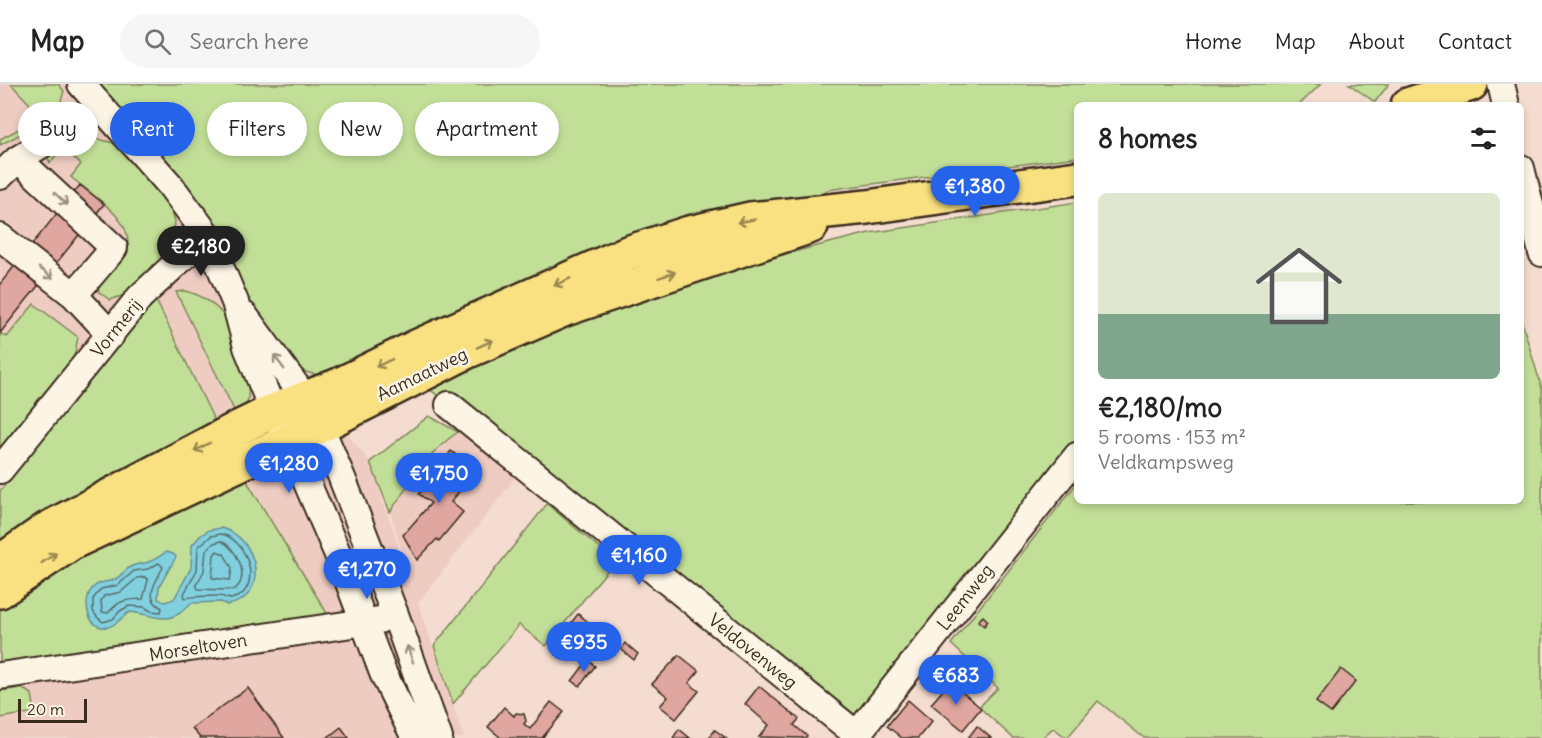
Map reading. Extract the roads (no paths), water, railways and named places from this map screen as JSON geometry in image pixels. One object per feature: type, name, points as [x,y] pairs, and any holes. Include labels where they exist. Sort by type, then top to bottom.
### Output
[{"type":"main road","points":[[1417,102],[1471,84]]},
{"type":"main road","name":"Aamaatweg","points":[[0,562],[47,529],[273,411],[312,412],[468,351],[565,309],[867,207],[1074,178]]},
{"type":"main road","name":"Aamaatweg","points":[[0,591],[73,542],[286,441],[312,412]]},
{"type":"street","points":[[81,84],[170,185],[207,235],[235,302],[247,348],[273,411],[305,478],[365,622],[383,673],[415,738]]},
{"type":"street","points":[[74,295],[114,248],[9,168],[102,108]]},
{"type":"street","points":[[1524,180],[1542,253]]},
{"type":"street","name":"Vormerij","points":[[0,470],[140,297],[207,235]]},
{"type":"street","points":[[0,237],[74,295],[111,335]]},
{"type":"street","points":[[235,302],[312,412],[339,471],[396,617],[439,738]]},
{"type":"street","name":"Veldovenweg","points":[[449,405],[857,737]]},
{"type":"street","name":"Leemweg","points":[[857,737],[1074,460]]},
{"type":"street","name":"Morseltoven","points":[[0,676],[396,617]]},
{"type":"water","points":[[221,528],[234,533],[244,542],[255,567],[255,580],[250,591],[241,600],[227,605],[221,602],[191,603],[183,611],[168,618],[130,612],[114,625],[107,627],[100,627],[91,619],[87,600],[94,586],[116,579],[132,566],[150,561],[166,552],[176,557],[159,587],[158,599],[165,602],[174,599],[191,568],[192,545],[209,530]]}]
